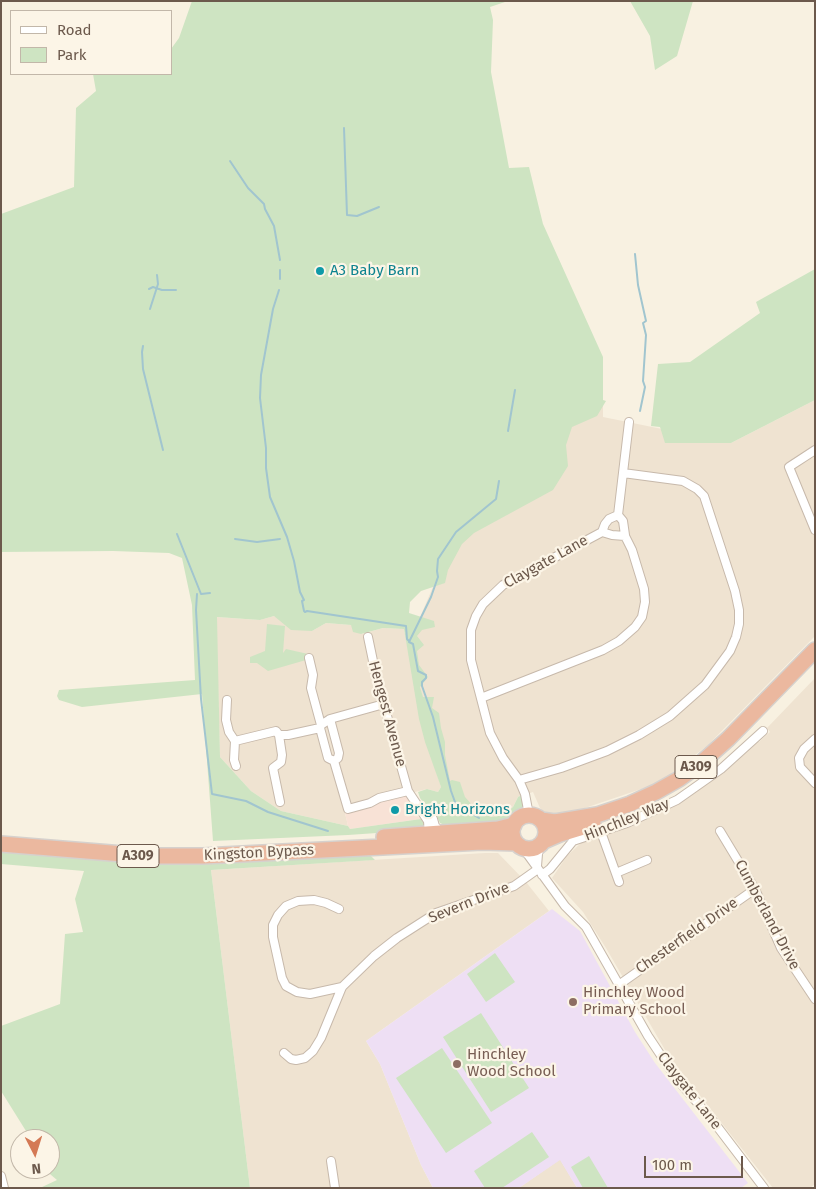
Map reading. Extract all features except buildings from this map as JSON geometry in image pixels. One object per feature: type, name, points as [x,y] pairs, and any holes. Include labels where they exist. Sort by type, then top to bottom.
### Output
[{"type":"highway","name":"A309","points":[[535,818],[555,822],[597,815],[630,804],[680,779],[704,761],[728,739],[815,650]]},
{"type":"highway","name":"A309","points":[[542,843],[560,834],[620,816],[645,806],[680,786],[734,745],[815,662]]},
{"type":"highway","points":[[535,818],[546,831],[542,843],[531,849],[519,846],[512,831],[514,825],[518,819],[535,818]]},
{"type":"highway","name":"Kingston Bypass","points":[[1,835],[142,848],[272,844],[498,830],[514,825]]},
{"type":"highway","name":"Kingston Bypass","points":[[1,844],[148,856],[212,855],[471,842],[507,842],[519,846]]},
{"type":"street","points":[[481,698],[603,650],[619,641],[635,627],[642,617],[645,602],[644,589],[632,550],[625,536],[626,531],[623,521],[618,515],[629,422]]},
{"type":"street","points":[[815,450],[789,468],[815,530]]},
{"type":"street","points":[[519,780],[561,768],[607,751],[639,735],[670,716],[705,685],[726,658],[736,638],[740,624],[733,583],[704,496],[697,489],[683,481],[623,473]]},
{"type":"street","name":"Claygate Lane","points":[[535,818],[519,780],[495,746],[470,651],[471,630],[483,604],[503,585],[602,532],[609,519],[618,515]]},
{"type":"street","name":"Claygate Lane","points":[[602,532],[608,535],[625,536]]},
{"type":"street","name":"Hengest Avenue","points":[[368,637],[377,680],[408,791],[418,807]]},
{"type":"street","points":[[309,658],[313,675],[311,688],[328,758],[334,761],[348,809],[370,803],[379,798],[408,791]]},
{"type":"street","points":[[227,700],[226,720],[229,732],[235,741],[234,760],[236,766]]},
{"type":"street","points":[[279,735],[288,735],[320,726],[330,719],[384,704]]},
{"type":"street","points":[[330,719],[339,753],[338,758],[334,761]]},
{"type":"street","points":[[235,741],[276,731],[279,735],[282,755],[281,762],[273,768],[280,802]]},
{"type":"street","name":"Hinchley Way","points":[[539,870],[550,870],[573,841],[627,823],[677,800],[721,769],[763,731]]},
{"type":"street","points":[[815,739],[804,749],[799,758],[800,767],[815,783]]},
{"type":"street","points":[[268,793],[277,790]]},
{"type":"street","points":[[418,807],[434,833]]},
{"type":"street","points":[[418,807],[430,814],[434,819],[435,826],[431,840],[471,842]]},
{"type":"street","name":"Cumberland Drive","points":[[720,831],[755,889],[781,948],[815,999]]},
{"type":"street","points":[[601,832],[619,882]]},
{"type":"street","points":[[539,870],[538,854],[542,843]]},
{"type":"street","name":"Claygate Lane","points":[[519,846],[565,906],[586,927],[648,1036],[676,1078],[713,1121],[764,1188]]},
{"type":"street","points":[[616,873],[647,860]]},
{"type":"street","name":"Severn Drive","points":[[284,1053],[291,1059],[296,1060],[305,1058],[313,1051],[328,1023],[342,987],[355,972],[381,950],[436,913],[514,886],[539,870]]},
{"type":"street","name":"Chesterfield Drive","points":[[620,984],[755,889]]},
{"type":"street","points":[[339,909],[314,900],[298,901],[286,906],[278,915],[273,925],[272,937],[282,978],[286,986],[297,992],[310,994],[342,987]]},
{"type":"street","points":[[332,1161],[335,1188]]},
{"type":"street","points":[[1,1176],[4,1188]]},
{"type":"shaded area","points":[[815,400],[815,636],[708,745],[659,783],[579,810],[552,816],[546,815],[540,808],[533,792],[518,797],[513,807],[503,815],[469,820],[444,784],[409,643],[441,568],[567,416],[603,404],[603,417],[731,443]]},
{"type":"shaded area","points":[[274,616],[312,631],[326,623],[351,625],[361,634],[383,628],[404,629],[425,736],[441,787],[438,792],[427,789],[379,801],[370,807],[345,813],[348,826],[281,811],[251,791],[220,757],[216,617],[260,620]]},
{"type":"shaded area","points":[[815,678],[815,1184],[810,1188],[773,1188],[668,1055],[583,912],[552,878],[567,856],[581,843],[629,827],[680,803],[724,771],[756,741],[759,742],[770,732],[767,728]]},
{"type":"shaded area","points":[[406,794],[414,813],[421,819],[350,829],[348,826],[345,813]]},
{"type":"shaded area","points":[[498,853],[526,882],[549,911],[366,1041],[380,1064],[421,1165],[433,1188],[250,1188],[211,870]]},
{"type":"shaded area","name":"Hinchley Wood School","points":[[552,909],[580,931],[635,1032],[655,1063],[748,1183],[741,1188],[577,1188],[560,1160],[519,1188],[433,1188],[421,1165],[380,1064],[366,1041]]},
{"type":"shaded area","points":[[560,1159],[577,1188],[519,1188]]},
{"type":"green space","points":[[192,1],[508,1],[490,7],[493,20],[491,72],[509,168],[529,167],[543,224],[603,357],[603,400],[606,401],[597,416],[572,427],[566,445],[568,466],[553,490],[474,533],[462,544],[448,570],[445,583],[421,591],[410,602],[409,613],[434,621],[435,627],[422,630],[417,636],[424,645],[417,651],[419,665],[428,677],[420,687],[423,697],[434,697],[432,708],[439,713],[450,781],[460,782],[465,797],[473,806],[491,817],[503,815],[513,807],[518,797],[522,795],[525,804],[521,810],[507,821],[447,826],[440,823],[434,810],[425,805],[420,798],[418,792],[427,789],[438,792],[441,787],[419,719],[404,629],[383,628],[361,634],[353,632],[351,625],[326,623],[312,631],[291,630],[274,616],[260,620],[217,617],[220,757],[251,791],[281,811],[348,826],[350,829],[421,819],[424,827],[420,830],[213,841],[202,694],[82,707],[59,700],[57,696],[59,690],[195,680],[192,605],[182,558],[169,553],[113,551],[1,552],[1,214],[74,187],[76,108],[96,91],[93,75],[172,75],[172,48],[179,38]]},
{"type":"green space","points":[[630,1],[693,1],[677,56],[655,70],[650,36]]},
{"type":"green space","points":[[815,269],[815,400],[731,443],[665,443],[660,427],[651,426],[658,364],[690,362],[760,313],[756,302]]},
{"type":"green space","points":[[267,624],[285,626],[283,653],[286,649],[308,654],[306,660],[268,671],[257,663],[250,663],[250,657],[265,651]]},
{"type":"green space","points":[[1,850],[127,862],[201,864],[369,854],[375,860],[211,870],[250,1188],[40,1188],[57,1180],[56,1179],[60,1179],[60,1129],[25,1129],[1,1091],[1,1026],[60,1004],[65,934],[83,932],[75,899],[84,871],[1,864]]},
{"type":"green space","points":[[495,953],[515,982],[486,1002],[467,974]]},
{"type":"green space","points":[[481,1013],[529,1088],[491,1112],[443,1037]]},
{"type":"green space","points":[[442,1048],[492,1123],[446,1153],[396,1078]]},
{"type":"green space","points":[[532,1132],[549,1157],[502,1188],[485,1188],[474,1171]]},
{"type":"green space","points":[[589,1156],[608,1188],[583,1188],[571,1167]]},
{"type":"waterway","points":[[344,128],[347,215],[357,216],[379,207]]},
{"type":"waterway","points":[[230,161],[248,188],[264,204],[274,226],[280,260]]},
{"type":"waterway","points":[[635,254],[638,285],[646,321],[643,323],[646,335],[643,381],[645,387],[640,411]]},
{"type":"waterway","points":[[280,270],[280,279]]},
{"type":"waterway","points":[[150,309],[158,284],[157,275]]},
{"type":"waterway","points":[[149,289],[153,287],[162,290],[176,290]]},
{"type":"waterway","points":[[279,290],[273,309],[261,375],[260,398],[270,497],[287,537],[300,592],[304,600],[302,601],[304,611],[406,626],[407,639],[409,641]]},
{"type":"waterway","points":[[143,346],[143,369],[163,450]]},
{"type":"waterway","points":[[508,431],[515,390]]},
{"type":"waterway","points":[[479,818],[455,802],[433,717],[422,686],[426,675],[418,671],[413,644],[409,642],[431,597],[438,577],[438,559],[456,532],[496,499],[499,481]]},
{"type":"waterway","points":[[177,534],[201,594],[210,593]]},
{"type":"waterway","points":[[235,539],[257,542],[280,539]]},
{"type":"waterway","points":[[197,594],[196,610],[201,699],[212,794],[246,801],[268,812],[328,831]]},
{"type":"place","name":"A3 Baby Barn","points":[[320,271]]},
{"type":"place","name":"Bright Horizons","points":[[395,810]]},
{"type":"place","name":"Hinchley Wood Primary School","points":[[573,1002]]},
{"type":"place","name":"Hinchley Wood School","points":[[457,1064]]}]
